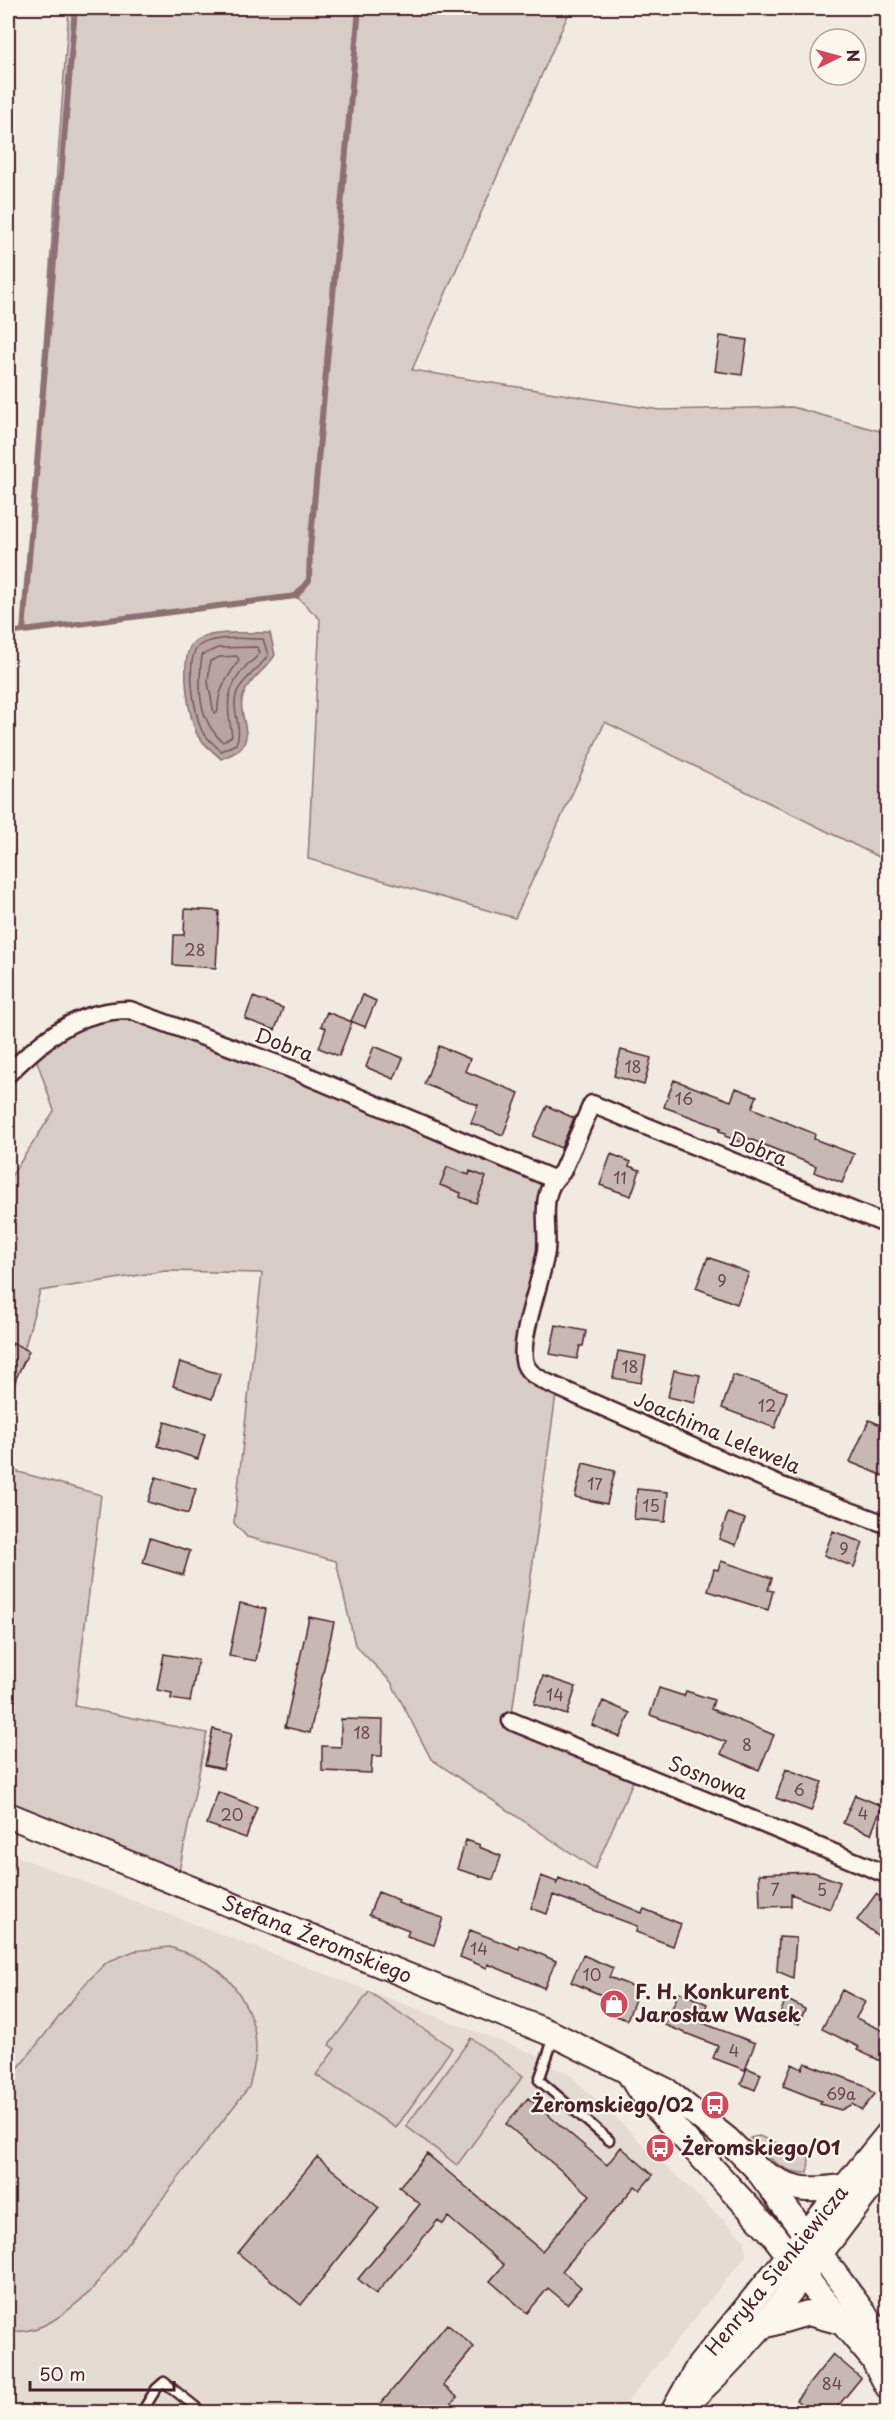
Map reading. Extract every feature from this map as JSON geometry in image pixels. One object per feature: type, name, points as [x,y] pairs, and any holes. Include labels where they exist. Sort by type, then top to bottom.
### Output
[{"type":"street","name":"Dobra","points":[[8,1074],[33,1049],[72,1022],[88,1015],[110,1010],[130,1010],[291,1069],[553,1179]]},
{"type":"street","name":"Dobra","points":[[532,1374],[524,1361],[546,1250],[546,1196],[553,1179],[562,1172],[592,1104],[888,1225]]},
{"type":"street","name":"Joachima Lelewela","points":[[532,1374],[779,1485],[888,1525]]},
{"type":"street","name":"Sosnowa","points":[[511,1721],[888,1875]]},
{"type":"street","name":"Stefana Żeromskiego","points":[[8,1815],[555,2035],[667,2091],[727,2139],[756,2169],[878,2332],[888,2350]]},
{"type":"street","name":"Stefana Żeromskiego","points":[[625,2068],[638,2088],[789,2254],[873,2360],[888,2387]]},
{"type":"street","name":"Henryka Sienkiewicza","points":[[674,2412],[698,2367],[888,2134]]},
{"type":"street","name":"Henryka Sienkiewicza","points":[[674,2412],[710,2383],[760,2327],[888,2165]]},
{"type":"street","name":"Stefana Żeromskiego","points":[[756,2169],[783,2185],[815,2191],[846,2186]]},
{"type":"street","points":[[760,2327],[808,2313],[841,2322]]},
{"type":"lane","points":[[555,2035],[539,2080],[609,2140]]},
{"type":"lane","points":[[142,2412],[156,2389],[164,2382],[202,2412]]},
{"type":"shaded area","points":[[69,8],[571,8],[412,370],[660,410],[792,407],[887,433],[887,861],[605,722],[515,918],[308,859],[320,619],[296,596],[23,631]]},
{"type":"shaded area","points":[[130,1010],[553,1179],[524,1361],[557,1387],[511,1721],[637,1772],[595,1869],[431,1759],[391,1682],[355,1645],[336,1561],[247,1537],[234,1523],[262,1273],[165,1271],[40,1291],[8,1409],[8,1181],[54,1111],[33,1049],[53,1034]]},
{"type":"shaded area","points":[[8,1469],[101,1495],[75,1706],[207,1733],[177,1881],[8,1815]]},
{"type":"shaded area","points":[[8,1853],[540,2056],[544,2066],[567,2072],[745,2241],[746,2255],[619,2412],[11,2412],[8,2409]]},
{"type":"shaded area","points":[[170,1947],[197,1957],[213,1967],[225,1976],[243,2001],[250,2015],[256,2045],[255,2063],[249,2087],[90,2292],[72,2307],[42,2326],[20,2332],[8,2331],[8,2081],[85,1984],[107,1962],[134,1951]]},
{"type":"shaded area","points":[[369,1992],[452,2048],[396,2128],[316,2075],[335,2049],[329,2045]]},
{"type":"shaded area","points":[[471,2038],[523,2076],[457,2165],[406,2126]]},
{"type":"shaded area","points":[[759,2136],[809,2156],[808,2173],[798,2173],[776,2163],[750,2138]]},
{"type":"water","points":[[270,633],[275,655],[249,685],[243,696],[245,741],[238,751],[221,759],[198,736],[194,728],[186,687],[187,659],[190,648],[195,641],[211,635]]},
{"type":"building","points":[[720,336],[747,340],[742,375],[715,371]]},
{"type":"building","points":[[185,909],[219,911],[216,968],[173,965],[174,935],[184,935]]},
{"type":"building","points":[[363,995],[376,1001],[365,1027],[351,1021]]},
{"type":"building","points":[[253,997],[283,1008],[275,1030],[245,1019]]},
{"type":"building","points":[[327,1012],[352,1022],[339,1056],[319,1048],[326,1028],[321,1026]]},
{"type":"building","points":[[374,1046],[403,1058],[394,1079],[366,1067]]},
{"type":"building","points":[[439,1046],[470,1059],[465,1071],[519,1093],[503,1135],[471,1123],[478,1105],[424,1084]]},
{"type":"building","points":[[621,1050],[651,1058],[644,1085],[614,1076]]},
{"type":"building","points":[[674,1080],[731,1101],[736,1088],[757,1096],[752,1108],[815,1134],[814,1139],[854,1154],[842,1183],[814,1172],[816,1166],[745,1137],[743,1143],[725,1136],[726,1133],[719,1131],[721,1128],[664,1107]]},
{"type":"building","points":[[547,1106],[574,1118],[561,1148],[533,1136]]},
{"type":"building","points":[[611,1154],[631,1162],[629,1166],[640,1170],[631,1196],[600,1185]]},
{"type":"building","points":[[447,1167],[469,1175],[470,1171],[486,1177],[476,1203],[460,1197],[461,1193],[440,1185]]},
{"type":"building","points":[[708,1257],[749,1273],[737,1304],[696,1288]]},
{"type":"building","points":[[556,1325],[586,1331],[577,1359],[550,1354]]},
{"type":"building","points":[[13,1343],[29,1351],[8,1395],[8,1354]]},
{"type":"building","points":[[618,1351],[646,1356],[641,1383],[613,1378]]},
{"type":"building","points":[[180,1362],[220,1374],[212,1399],[173,1386]]},
{"type":"building","points":[[674,1370],[700,1375],[695,1403],[668,1397]]},
{"type":"building","points":[[733,1375],[787,1392],[775,1428],[722,1408]]},
{"type":"building","points":[[869,1420],[888,1428],[888,1468],[884,1476],[850,1462]]},
{"type":"building","points":[[165,1422],[205,1434],[198,1459],[158,1446]]},
{"type":"building","points":[[583,1463],[615,1471],[607,1504],[575,1497]]},
{"type":"building","points":[[156,1477],[196,1489],[188,1514],[148,1502]]},
{"type":"building","points":[[637,1489],[668,1492],[665,1522],[634,1519]]},
{"type":"building","points":[[728,1513],[745,1519],[736,1545],[719,1539]]},
{"type":"building","points":[[833,1531],[863,1543],[854,1567],[824,1555]]},
{"type":"building","points":[[150,1538],[190,1551],[183,1575],[143,1563]]},
{"type":"building","points":[[721,1561],[772,1578],[768,1590],[773,1591],[768,1610],[708,1591],[714,1569],[718,1570]]},
{"type":"building","points":[[240,1603],[266,1609],[256,1661],[229,1656]]},
{"type":"building","points":[[309,1617],[334,1622],[310,1733],[285,1727]]},
{"type":"building","points":[[164,1654],[198,1660],[190,1702],[171,1699],[172,1693],[157,1690]]},
{"type":"building","points":[[543,1676],[576,1687],[567,1715],[534,1704]]},
{"type":"building","points":[[659,1688],[684,1696],[686,1691],[714,1700],[711,1709],[774,1735],[759,1770],[721,1754],[726,1742],[650,1715]]},
{"type":"building","points":[[603,1701],[630,1713],[620,1737],[592,1725]]},
{"type":"building","points":[[341,1719],[383,1720],[382,1756],[372,1756],[371,1773],[322,1771],[322,1746],[341,1747]]},
{"type":"building","points":[[213,1729],[231,1734],[223,1769],[205,1765]]},
{"type":"building","points":[[786,1769],[822,1782],[811,1811],[776,1798]]},
{"type":"building","points":[[218,1792],[257,1807],[246,1838],[207,1824]]},
{"type":"building","points":[[855,1795],[882,1806],[871,1834],[843,1823]]},
{"type":"building","points":[[466,1840],[501,1856],[493,1880],[457,1869]]},
{"type":"building","points":[[813,1872],[840,1882],[830,1909],[791,1894],[791,1906],[760,1907],[759,1874]]},
{"type":"building","points":[[541,1876],[557,1882],[556,1885],[559,1878],[642,1913],[644,1909],[681,1924],[673,1946],[636,1932],[637,1926],[553,1895],[547,1914],[531,1908]]},
{"type":"building","points":[[378,1892],[399,1900],[398,1903],[443,1918],[434,1945],[407,1936],[409,1930],[369,1915]]},
{"type":"building","points":[[876,1894],[888,1903],[888,1943],[857,1920]]},
{"type":"building","points":[[470,1930],[519,1949],[520,1945],[556,1961],[544,1988],[488,1964],[487,1968],[460,1957]]},
{"type":"building","points":[[779,1937],[796,1938],[793,1978],[777,1971]]},
{"type":"building","points":[[583,1955],[613,1968],[609,1977],[639,1989],[627,2020],[601,2010],[606,1997],[571,1982]]},
{"type":"building","points":[[842,1990],[865,2002],[856,2018],[888,2033],[888,2054],[883,2062],[857,2050],[859,2047],[822,2029]]},
{"type":"building","points":[[679,1992],[707,2004],[700,2022],[755,2043],[745,2070],[713,2058],[718,2046],[665,2025]]},
{"type":"building","points":[[786,1999],[805,2009],[799,2024],[779,2016]]},
{"type":"building","points":[[805,2063],[864,2085],[875,2094],[862,2110],[852,2104],[841,2110],[820,2104],[821,2101],[783,2086],[792,2064],[802,2069]]},
{"type":"building","points":[[747,2068],[761,2074],[755,2090],[741,2084]]},
{"type":"building","points":[[528,2098],[607,2165],[621,2147],[653,2175],[640,2190],[635,2186],[562,2271],[581,2287],[567,2304],[548,2288],[527,2313],[490,2281],[504,2265],[448,2217],[443,2224],[438,2220],[376,2294],[358,2279],[420,2204],[399,2187],[427,2154],[542,2251],[590,2195],[506,2124]]},
{"type":"building","points":[[317,2157],[379,2208],[301,2305],[238,2253]]},
{"type":"building","points":[[447,2324],[474,2347],[443,2385],[457,2397],[445,2412],[374,2412]]},
{"type":"building","points":[[833,2354],[861,2378],[833,2412],[811,2412],[796,2400]]},
{"type":"waterway","points":[[23,631],[75,8]]},
{"type":"waterway","points":[[8,633],[296,596],[309,580],[359,8]]},
{"type":"place","name":"F. H. Konkurent Jarosław Wasek","points":[[614,2004]]},
{"type":"place","name":"Żeromskiego/02","points":[[715,2105]]},
{"type":"place","name":"Żeromskiego/01","points":[[660,2148]]}]
